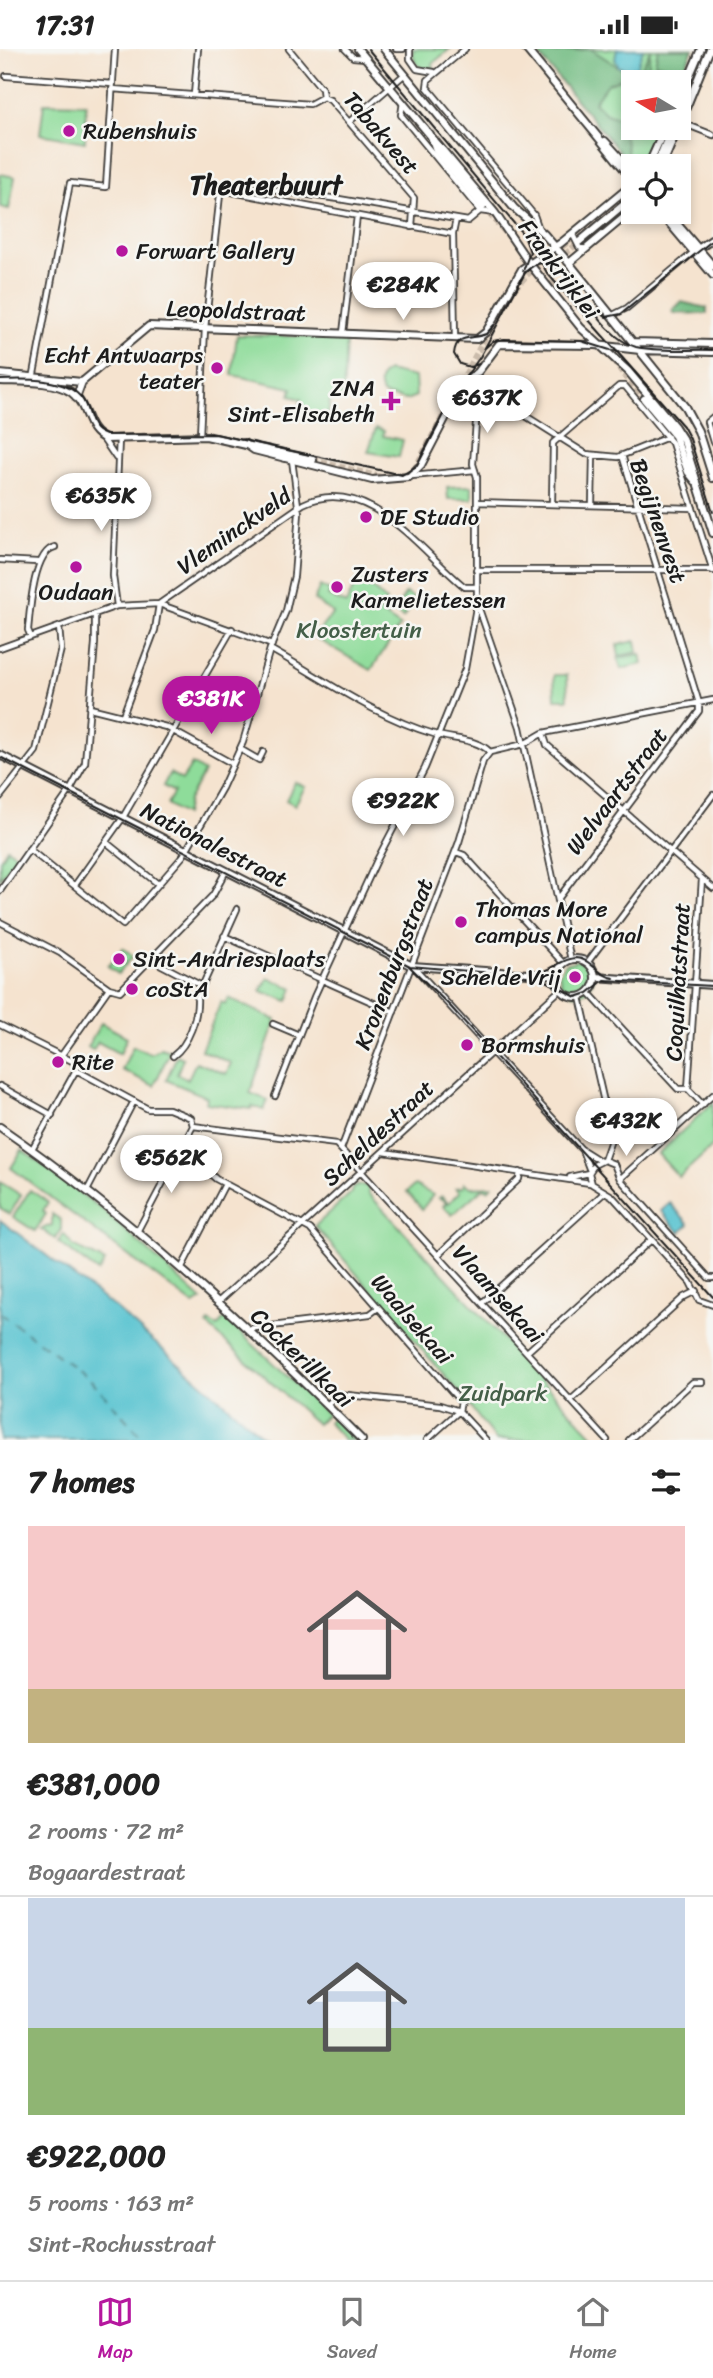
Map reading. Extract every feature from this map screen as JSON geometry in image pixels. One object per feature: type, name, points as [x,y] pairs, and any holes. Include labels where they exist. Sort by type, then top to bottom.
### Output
[{"type":"street","points":[[33,380],[70,183],[107,187],[115,49]]},
{"type":"street","points":[[194,95],[198,49]]},
{"type":"street","name":"Tabakvest","points":[[289,49],[322,89],[323,97],[330,100],[414,198],[415,212]]},
{"type":"street","name":"Frankrijklei","points":[[345,49],[353,57],[367,58]]},
{"type":"street","name":"Frankrijklei","points":[[358,49],[495,213],[529,263],[596,345],[636,381],[681,435],[697,483]]},
{"type":"street","name":"Frankrijklei","points":[[384,49],[519,214],[555,246],[690,413],[713,478]]},
{"type":"street","points":[[396,49],[403,49]]},
{"type":"street","points":[[410,49],[410,59],[417,69],[428,73],[440,70],[465,49]]},
{"type":"street","points":[[526,49],[621,166]]},
{"type":"street","points":[[691,73],[701,49]]},
{"type":"street","points":[[691,96],[710,49]]},
{"type":"street","name":"Frankrijklei","points":[[440,70],[428,80],[428,87],[534,215],[540,230]]},
{"type":"street","points":[[349,122],[405,75]]},
{"type":"street","points":[[6,76],[310,104],[323,97]]},
{"type":"street","name":"Frankrijklei","points":[[403,102],[401,115],[482,209],[495,213]]},
{"type":"street","points":[[439,117],[453,119]]},
{"type":"street","points":[[583,119],[621,159]]},
{"type":"street","points":[[691,127],[713,135]]},
{"type":"street","points":[[201,435],[205,328],[221,186],[233,185],[339,199],[468,221],[482,209],[436,149],[429,132]]},
{"type":"street","points":[[228,187],[232,192],[453,234]]},
{"type":"street","points":[[529,263],[573,234],[621,193]]},
{"type":"street","points":[[579,242],[621,207]]},
{"type":"street","points":[[412,227],[415,212]]},
{"type":"street","points":[[343,333],[357,216]]},
{"type":"street","points":[[455,339],[453,234],[456,219]]},
{"type":"street","points":[[569,263],[621,220]]},
{"type":"street","points":[[671,224],[713,265]]},
{"type":"street","points":[[676,224],[713,275]]},
{"type":"street","points":[[573,234],[573,240],[585,249]]},
{"type":"street","points":[[612,315],[627,308],[713,239]]},
{"type":"street","name":"Leopoldstraat","points":[[79,383],[142,329],[154,325],[473,340],[486,331],[519,273],[529,263]]},
{"type":"street","points":[[412,476],[421,465],[463,384],[478,372],[493,349],[501,344],[513,342],[596,345],[640,350],[713,352]]},
{"type":"street","points":[[634,342],[713,344]]},
{"type":"street","points":[[0,375],[79,383],[76,398]]},
{"type":"street","points":[[0,381],[33,380],[66,390],[76,398],[92,430],[102,437],[116,459]]},
{"type":"street","points":[[634,396],[636,381]]},
{"type":"street","points":[[476,570],[713,570],[668,437],[623,385],[553,443],[552,504]]},
{"type":"street","name":"Begijnenvest","points":[[475,470],[476,400],[482,392],[491,394],[586,454],[622,455],[699,703]]},
{"type":"street","points":[[644,399],[675,436],[688,472],[697,483],[713,533]]},
{"type":"street","points":[[710,419],[713,442]]},
{"type":"street","points":[[102,437],[119,439],[201,435],[313,460]]},
{"type":"street","points":[[622,455],[668,437]]},
{"type":"street","points":[[117,606],[113,576],[116,459],[119,439]]},
{"type":"street","points":[[244,443],[254,450],[372,480],[475,470],[477,502],[477,602],[465,669],[425,768],[377,860],[299,1035],[275,1096]]},
{"type":"street","points":[[592,505],[593,455]]},
{"type":"street","points":[[29,849],[123,925],[187,850],[240,749],[271,647],[286,611],[294,576],[298,507],[292,459]]},
{"type":"street","name":"Vleminckveld","points":[[159,604],[298,507],[317,498],[335,497],[373,507],[393,520],[465,587],[476,587]]},
{"type":"street","points":[[477,502],[692,508]]},
{"type":"street","points":[[37,562],[46,550],[55,547]]},
{"type":"street","points":[[0,560],[37,562]]},
{"type":"street","points":[[31,637],[29,620],[39,567],[37,562]]},
{"type":"street","points":[[477,602],[524,744],[572,960]]},
{"type":"street","points":[[123,715],[155,630],[159,604]]},
{"type":"street","points":[[0,648],[117,606],[159,604],[232,629],[271,647],[389,715],[437,735],[475,743],[491,752],[544,736],[713,701]]},
{"type":"street","points":[[0,891],[70,790],[85,763],[95,614]]},
{"type":"street","points":[[0,797],[36,751],[61,649],[59,627]]},
{"type":"street","points":[[75,885],[123,817],[232,629]]},
{"type":"street","name":"Welvaartstraat","points":[[558,899],[698,711],[699,703]]},
{"type":"street","points":[[90,708],[175,731],[233,764]]},
{"type":"street","points":[[544,736],[547,745],[713,888]]},
{"type":"street","points":[[240,749],[258,760],[263,752]]},
{"type":"street","name":"Kronenburgstraat","points":[[341,1149],[456,851],[483,761],[491,752]]},
{"type":"street","name":"Nationalestraat","points":[[0,755],[412,966]]},
{"type":"street","points":[[587,963],[713,795]]},
{"type":"street","points":[[106,842],[158,884]]},
{"type":"street","points":[[456,851],[464,855],[564,964]]},
{"type":"street","points":[[0,922],[86,969],[109,988],[123,989],[214,895],[227,870]]},
{"type":"street","name":"Coquilhatstraat","points":[[688,1089],[702,878]]},
{"type":"street","points":[[173,1056],[182,1049],[198,1011],[197,997],[237,909]]},
{"type":"street","points":[[224,936],[394,1012]]},
{"type":"street","points":[[152,960],[202,986]]},
{"type":"street","points":[[580,997],[561,989],[558,976],[564,964],[572,960],[587,963]]},
{"type":"street","points":[[587,963],[595,978]]},
{"type":"street","points":[[412,966],[558,976]]},
{"type":"street","points":[[412,966],[581,1149],[617,1167],[620,1179],[711,1278],[713,1272]]},
{"type":"street","points":[[595,978],[713,985]]},
{"type":"street","points":[[580,997],[588,992],[595,978]]},
{"type":"street","points":[[61,1056],[109,988]]},
{"type":"street","name":"Scheldestraat","points":[[218,1302],[561,989]]},
{"type":"street","points":[[588,992],[678,1089],[688,1089],[703,1105]]},
{"type":"street","points":[[565,1178],[590,1172],[602,1161],[612,1137],[580,997]]},
{"type":"street","points":[[273,1024],[299,1035]]},
{"type":"street","points":[[0,1025],[74,1062],[76,1070],[32,1149]]},
{"type":"street","points":[[76,1070],[148,1109],[169,1109],[191,1118],[193,1126],[138,1230]]},
{"type":"street","points":[[0,1086],[52,1115]]},
{"type":"street","points":[[620,1179],[713,1095]]},
{"type":"street","points":[[88,1189],[134,1101]]},
{"type":"street","points":[[193,1126],[336,1144],[341,1149]]},
{"type":"street","name":"Cockerillkaai","points":[[0,1127],[88,1189],[138,1230],[247,1329],[362,1440]]},
{"type":"street","name":"Waalsekaai","points":[[181,1148],[225,1184],[302,1225],[332,1253],[461,1402],[459,1411],[486,1440]]},
{"type":"street","name":"Vlaamsekaai","points":[[341,1149],[607,1440]]},
{"type":"street","points":[[581,1149],[590,1172],[591,1183],[596,1189],[606,1191],[696,1291],[701,1303],[713,1305]]},
{"type":"street","points":[[383,1152],[591,1183]]},
{"type":"street","points":[[438,1255],[519,1179],[520,1172]]},
{"type":"street","points":[[181,1269],[225,1184]]},
{"type":"street","points":[[482,1303],[606,1191]]},
{"type":"street","points":[[527,1352],[651,1240]]},
{"type":"street","points":[[571,1400],[684,1297],[696,1291]]},
{"type":"street","points":[[247,1329],[370,1314],[378,1308]]},
{"type":"street","points":[[629,1440],[693,1382],[702,1382]]},
{"type":"street","points":[[327,1405],[339,1394],[440,1405],[459,1411],[428,1440]]},
{"type":"green space","points":[[413,49],[450,49],[432,64],[435,69],[430,70],[418,66]]},
{"type":"green space","points":[[534,49],[550,49],[552,53],[591,49],[623,70],[621,78],[607,84],[594,102],[606,114],[621,119],[621,140],[625,140],[628,154],[621,154]]},
{"type":"green space","points":[[535,49],[693,49],[684,70],[621,70],[621,140],[653,140],[646,154],[624,154]]},
{"type":"green space","points":[[658,49],[693,49],[684,70],[666,70],[665,66],[655,64]]},
{"type":"green space","points":[[650,50],[648,70],[640,70]]},
{"type":"green space","points":[[44,103],[86,104],[85,142],[40,134]]},
{"type":"green space","points":[[0,174],[15,177],[9,209],[0,207]]},
{"type":"green space","points":[[681,302],[707,308],[707,314],[674,313],[672,311]]},
{"type":"green space","points":[[237,335],[340,337],[346,340],[343,398],[330,401],[327,421],[299,414],[301,399],[290,396],[292,388],[232,375]]},
{"type":"green space","points":[[388,371],[415,377],[416,396],[406,400],[384,395],[380,382]]},
{"type":"green space","points":[[376,428],[384,431],[383,436],[403,440],[399,457],[368,452]]},
{"type":"green space","points":[[472,486],[472,499],[448,499],[447,487]]},
{"type":"green space","name":"Kloostertuin","points":[[359,576],[386,601],[379,612],[400,626],[371,670],[314,637],[333,613],[314,600],[320,586],[330,591],[328,596],[346,604]]},
{"type":"green space","points":[[406,593],[415,599],[403,618],[394,612]]},
{"type":"green space","points":[[636,641],[638,652],[619,656],[617,645]]},
{"type":"green space","points":[[641,654],[643,664],[621,669],[618,658]]},
{"type":"green space","points":[[554,675],[567,675],[568,699],[555,699]]},
{"type":"green space","points":[[192,764],[204,772],[188,800],[185,815],[167,804],[174,792],[163,786],[170,773],[182,780]]},
{"type":"green space","points":[[295,782],[305,787],[295,805],[286,800]]},
{"type":"green space","points":[[7,848],[17,855],[0,879],[0,860]]},
{"type":"green space","points":[[123,948],[133,956],[118,974],[108,966]]},
{"type":"green space","points":[[579,960],[591,969],[593,981],[586,992],[574,995],[563,989],[559,974],[564,964]]},
{"type":"green space","points":[[268,978],[293,988],[288,1001],[261,991]]},
{"type":"green space","points":[[228,998],[276,1020],[250,1093],[268,1100],[264,1110],[252,1106],[251,1109],[206,1103],[207,1097],[166,1080],[177,1055],[183,1058],[177,1074],[188,1079],[196,1062],[226,1074],[231,1063],[201,1050],[221,1002],[225,1004]]},
{"type":"green space","points":[[101,1023],[127,1037],[120,1054],[98,1042],[93,1050],[87,1047]]},
{"type":"green space","points":[[133,1046],[151,1054],[161,1048],[170,1051],[154,1086],[122,1070]]},
{"type":"green space","points":[[713,1102],[713,1146],[679,1177],[658,1154]]},
{"type":"green space","points":[[22,1150],[103,1210],[202,1300],[194,1305],[11,1168]]},
{"type":"green space","points":[[0,1182],[21,1195],[10,1214],[0,1208]]},
{"type":"green space","points":[[464,1183],[471,1187],[492,1186],[488,1190],[483,1188],[452,1215],[443,1206],[447,1202],[439,1198],[442,1196],[449,1203],[460,1192],[456,1188],[463,1187]]},
{"type":"green space","points":[[415,1185],[433,1195],[422,1209],[407,1192]]},
{"type":"green space","name":"Zuidpark","points":[[368,1186],[368,1193],[597,1440],[496,1440],[457,1390],[315,1226],[351,1193],[352,1188]]},
{"type":"green space","points":[[30,1190],[48,1202],[43,1211],[46,1214],[35,1231],[13,1217]]},
{"type":"green space","points":[[52,1214],[61,1220],[61,1231],[55,1239],[41,1229],[52,1225]]},
{"type":"green space","points":[[64,1234],[73,1246],[105,1262],[98,1272],[58,1242]]},
{"type":"green space","points":[[225,1318],[327,1414],[317,1424],[207,1325],[209,1322],[217,1327]]},
{"type":"green space","points":[[332,1417],[354,1440],[344,1440],[328,1422]]},
{"type":"water","points":[[617,49],[643,49],[637,67],[619,67],[615,59]]},
{"type":"water","points":[[670,1203],[689,1224],[680,1233],[661,1211]]},
{"type":"water","points":[[0,1220],[114,1307],[267,1440],[0,1440]]},
{"type":"ferry route","points":[[0,1313],[92,1381],[144,1440]]},
{"type":"tunnel","points":[[509,295],[527,275],[621,199]]},
{"type":"tunnel","points":[[483,207],[509,237]]},
{"type":"tunnel","points":[[557,295],[554,272],[561,259],[579,242]]},
{"type":"tunnel","points":[[518,248],[544,256]]},
{"type":"tunnel","points":[[414,470],[488,332]]},
{"type":"tunnel","points":[[607,354],[644,399]]},
{"type":"tunnel","points":[[313,460],[385,478]]},
{"type":"tram line","points":[[368,49],[532,245],[547,273],[683,426],[690,439],[713,512]]},
{"type":"tram line","points":[[523,271],[530,252],[524,236]]},
{"type":"tram line","points":[[595,310],[606,317],[621,314],[713,240]]},
{"type":"tram line","points":[[0,380],[45,381],[67,387],[83,400],[93,425],[106,435],[216,434],[402,475],[417,466],[459,386],[480,357],[525,273],[536,265],[547,263],[556,266],[603,323],[625,342],[636,347],[655,349],[713,350]]},
{"type":"tram line","points":[[479,364],[470,367],[460,364],[454,354],[455,347],[465,338],[486,334],[494,325]]},
{"type":"tram line","points":[[485,348],[493,341],[504,339],[581,341],[610,350]]},
{"type":"tram line","points":[[0,757],[410,966],[539,977],[576,997],[588,993],[604,980],[713,986]]},
{"type":"tram line","points":[[533,974],[575,958],[586,961],[603,974],[614,978]]},
{"type":"tram line","points":[[409,966],[450,1006],[713,1297]]},
{"type":"place","name":"Rubenshuis","points":[[69,131]]},
{"type":"place","name":"Forwart Gallery","points":[[122,251]]},
{"type":"place","name":"Echt Antwaarps teater","points":[[217,368]]},
{"type":"place","name":"ZNA Sint-Elisabeth","points":[[391,401]]},
{"type":"place","name":"DE Studio","points":[[366,517]]},
{"type":"place","name":"Oudaan","points":[[76,567]]},
{"type":"place","name":"Zusters Karmelietessen","points":[[337,587]]},
{"type":"place","name":"Thomas More campus National","points":[[461,922]]},
{"type":"place","name":"Sint-Andriesplaats","points":[[119,959]]},
{"type":"place","name":"Schelde Vrij","points":[[575,977]]},
{"type":"place","name":"coStA","points":[[132,989]]},
{"type":"place","name":"Bormshuis","points":[[467,1045]]},
{"type":"place","name":"Rite","points":[[58,1062]]},
{"type":"district","name":"Theaterbuurt","points":[[266,185]]}]
